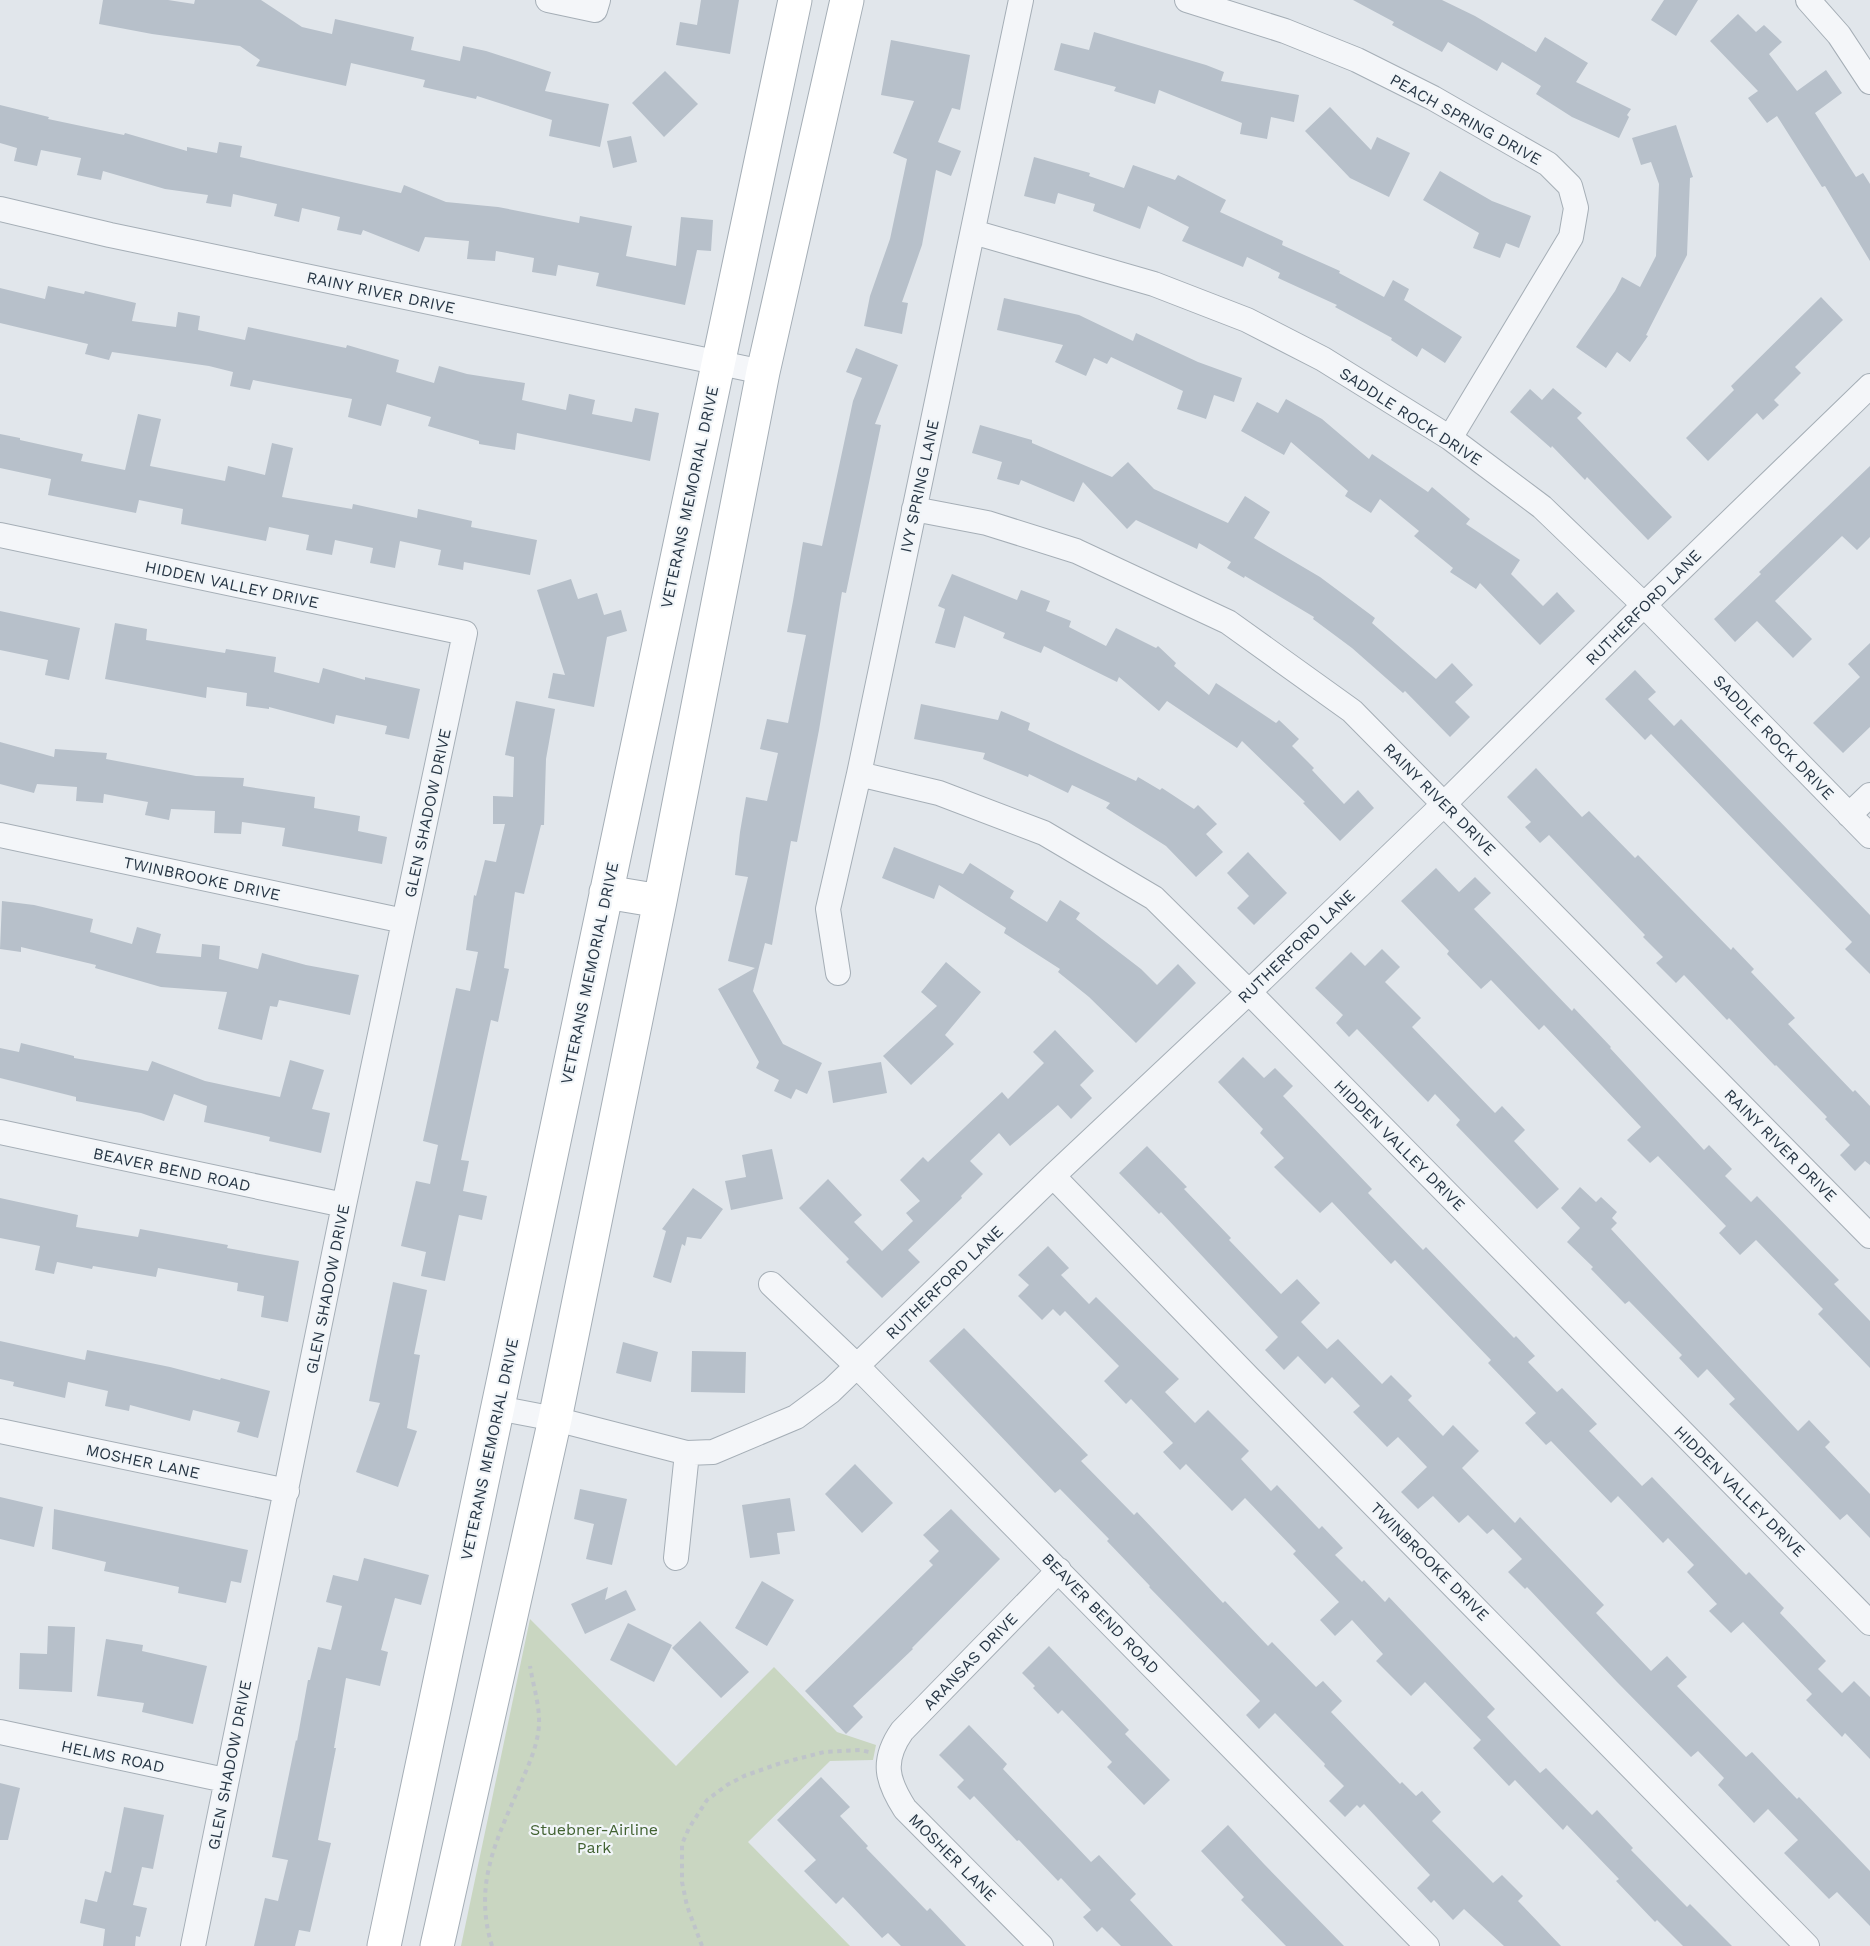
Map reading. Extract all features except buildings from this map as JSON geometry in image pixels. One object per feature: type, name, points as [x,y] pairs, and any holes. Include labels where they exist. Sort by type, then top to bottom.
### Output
[{"type":"main road","name":"VETERANS MEMORIAL DRIVE","points":[[384,1946],[795,0]]},
{"type":"main road","points":[[393,1904],[440,1932],[555,1419],[660,901],[763,372],[847,0]]},
{"type":"main road","points":[[606,892],[660,901]]},
{"type":"street","points":[[548,0],[596,5]]},
{"type":"street","name":"IVY SPRING LANE","points":[[838,973],[828,909],[859,774],[1021,0]]},
{"type":"street","name":"PEACH SPRING DRIVE","points":[[1187,0],[1285,31],[1357,60],[1433,98],[1548,164],[1570,186],[1576,208],[1571,237],[1450,438]]},
{"type":"street","points":[[1808,0],[1839,35],[1870,82]]},
{"type":"street","name":"RAINY RIVER DRIVE","points":[[0,209],[133,240],[763,372]]},
{"type":"street","name":"SADDLE ROCK DRIVE","points":[[973,232],[1154,284],[1247,320],[1323,359],[1450,438],[1542,507],[1644,605],[1870,836]]},
{"type":"street","name":"RUTHERFORD LANE","points":[[498,1408],[555,1419],[687,1453],[713,1452],[796,1417],[831,1391],[1444,804],[1644,605],[1870,386]]},
{"type":"street","name":"RAINY RIVER DRIVE","points":[[914,509],[987,523],[1076,550],[1228,621],[1352,711],[1870,1236]]},
{"type":"street","name":"HIDDEN VALLEY DRIVE","points":[[0,535],[465,633]]},
{"type":"street","name":"GLEN SHADOW DRIVE","points":[[192,1946],[344,1205],[465,633]]},
{"type":"street","name":"HIDDEN VALLEY DRIVE","points":[[859,774],[939,793],[1044,833],[1154,898],[1870,1623]]},
{"type":"street","points":[[1850,815],[1870,795]]},
{"type":"street","name":"TWINBROOKE DRIVE","points":[[0,835],[404,921]]},
{"type":"street","name":"BEAVER BEND ROAD","points":[[0,1132],[344,1205]]},
{"type":"street","name":"TWINBROOKE DRIVE","points":[[1053,1176],[1807,1946]]},
{"type":"street","name":"BEAVER BEND ROAD","points":[[771,1284],[857,1366],[1427,1946]]},
{"type":"street","name":"MOSHER LANE","points":[[0,1431],[287,1491]]},
{"type":"street","points":[[676,1558],[687,1453]]},
{"type":"street","name":"ARANSAS DRIVE","points":[[889,1756],[893,1744],[902,1731],[1059,1570]]},
{"type":"street","name":"HELMS ROAD","points":[[0,1732],[225,1780]]},
{"type":"street","name":"MOSHER LANE","points":[[889,1756],[889,1777],[892,1789],[905,1809],[1041,1946]]},
{"type":"path","points":[[492,1946],[484,1894],[487,1869],[528,1768],[539,1725],[529,1662]]},
{"type":"path","points":[[702,1946],[687,1906],[682,1882],[682,1844],[707,1800],[744,1776],[824,1752],[860,1750],[889,1756]]},
{"type":"green space","name":"Stuebner-Airline Park","points":[[530,1619],[676,1766],[774,1667],[837,1732],[876,1745],[873,1760],[830,1761],[748,1842],[850,1946],[461,1946]]}]
